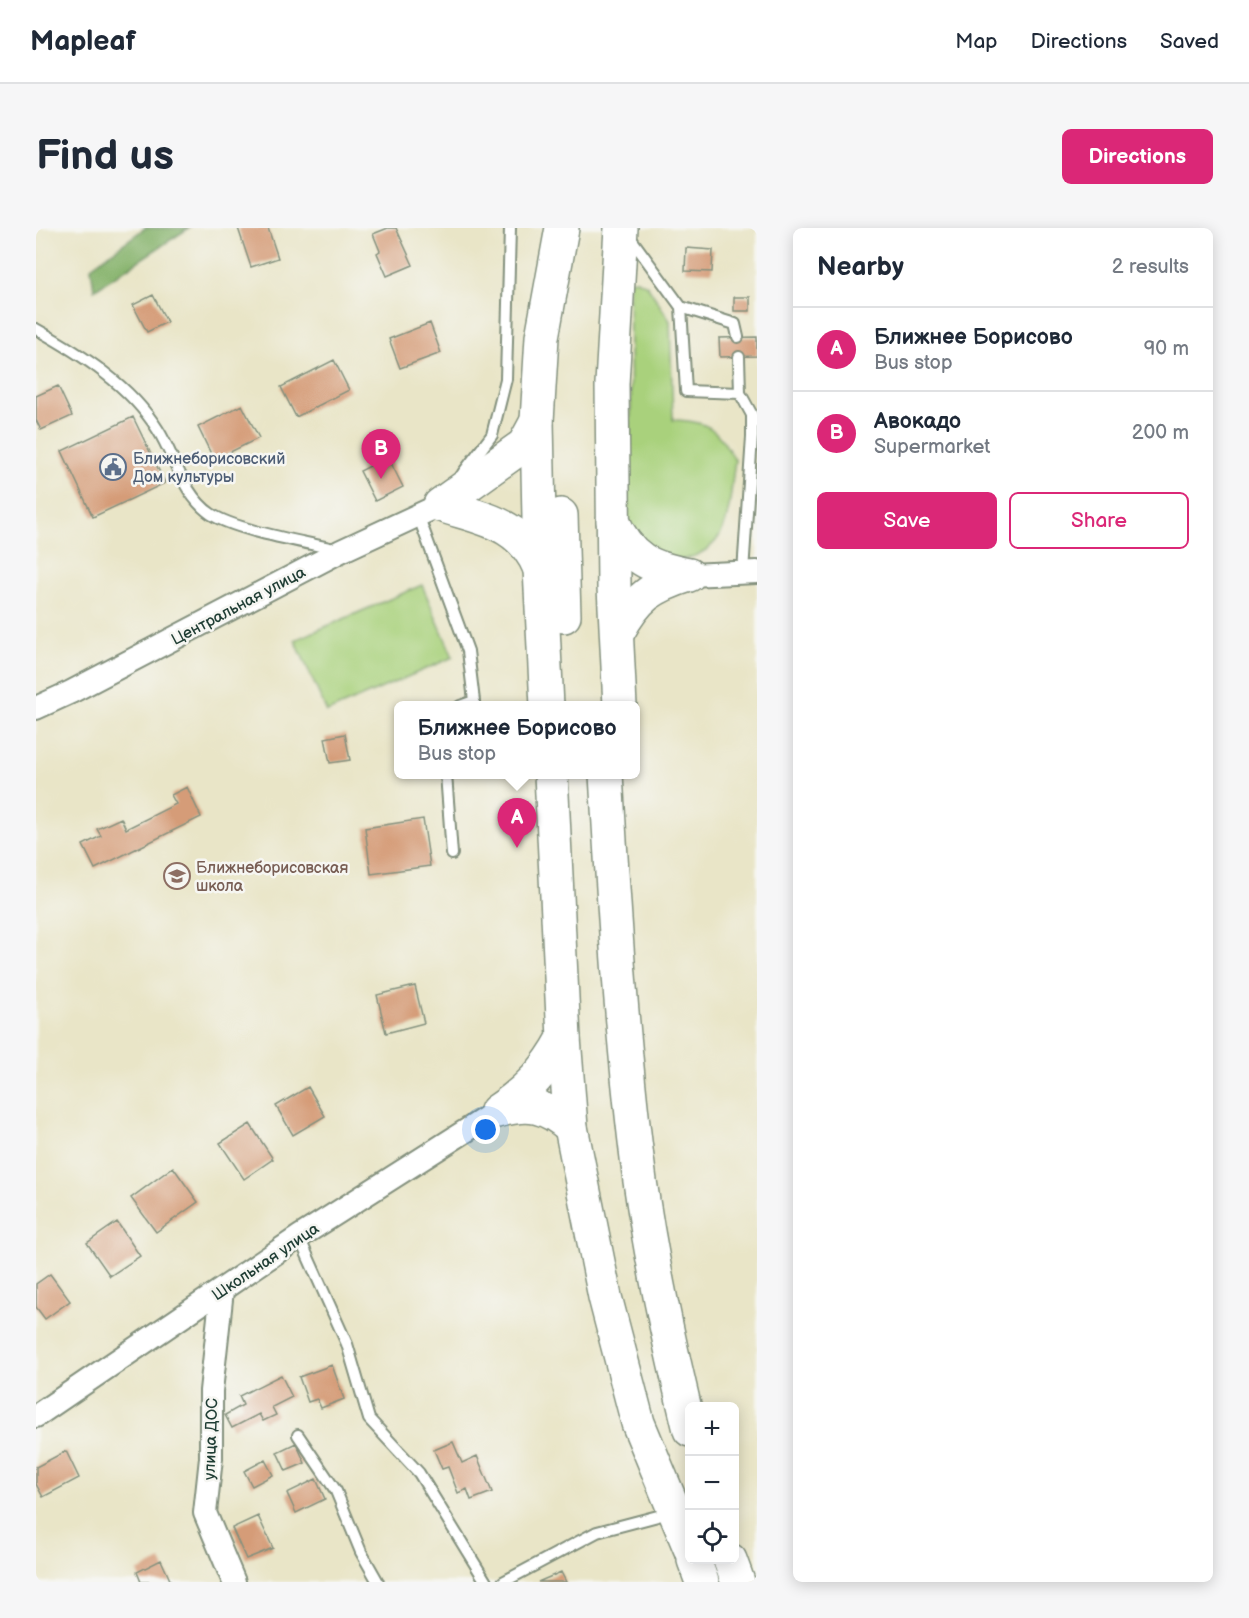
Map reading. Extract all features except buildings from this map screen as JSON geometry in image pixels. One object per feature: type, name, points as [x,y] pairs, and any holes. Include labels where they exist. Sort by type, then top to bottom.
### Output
[{"type":"main road","points":[[602,228],[597,320],[594,470],[596,582],[603,701]]},
{"type":"main road","points":[[620,701],[614,587],[612,384],[622,228]]},
{"type":"main road","points":[[547,701],[540,569],[537,421],[542,337],[562,230]]},
{"type":"main road","points":[[562,230],[559,433],[568,701]]},
{"type":"main road","points":[[429,510],[524,445],[537,421]]},
{"type":"main road","points":[[429,510],[511,529],[533,552],[540,569]]},
{"type":"main road","points":[[613,520],[619,535],[637,558],[663,570],[689,575]]},
{"type":"main road","points":[[618,632],[632,607],[646,594],[668,582],[689,575]]},
{"type":"main road","points":[[551,779],[564,1038],[571,1127],[605,1297],[638,1423],[685,1535]]},
{"type":"main road","points":[[570,779],[579,994],[586,1085],[598,1182],[627,1330],[676,1512]]},
{"type":"main road","points":[[606,779],[615,933],[629,1087],[641,1183],[664,1323],[685,1409]]},
{"type":"main road","points":[[622,779],[632,997],[629,1087]]},
{"type":"main road","points":[[497,1111],[523,1094],[551,1063],[564,1038]]},
{"type":"main road","points":[[497,1111],[523,1104],[557,1115],[571,1127]]},
{"type":"main road","points":[[695,1564],[702,1582]]},
{"type":"main road","points":[[731,1564],[738,1582]]},
{"type":"street","name":"Центральная улица","points":[[36,708],[341,551],[429,510]]},
{"type":"street","points":[[689,575],[750,572]]},
{"type":"street","name":"Школьная улица","points":[[36,1416],[299,1237],[497,1111]]},
{"type":"street","name":"улица ДОС","points":[[222,1290],[212,1391],[211,1458],[206,1513],[234,1582]]},
{"type":"lane","points":[[474,701],[468,651],[429,510],[492,435],[506,379],[510,228]]},
{"type":"lane","points":[[622,228],[681,307],[686,391],[740,393]]},
{"type":"lane","points":[[681,307],[735,324],[738,337]]},
{"type":"lane","points":[[36,329],[101,370],[143,409],[159,430],[185,483],[210,513],[230,523],[341,551]]},
{"type":"lane","points":[[739,357],[740,393],[752,415],[750,572]]},
{"type":"lane","points":[[446,779],[452,854]]},
{"type":"lane","points":[[299,1237],[347,1344],[369,1419],[419,1473],[486,1582]]},
{"type":"lane","points":[[298,1435],[336,1491],[361,1552],[378,1582]]},
{"type":"lane","points":[[503,1582],[597,1533],[676,1512]]},
{"type":"green space","points":[[145,228],[189,228],[94,290],[91,267]]},
{"type":"green space","points":[[637,280],[647,285],[670,321],[673,420],[696,422],[711,429],[723,441],[735,460],[728,514],[716,541],[705,551],[690,558],[668,562],[626,527],[631,407],[629,281]]},
{"type":"green space","points":[[422,585],[453,657],[327,712],[295,640]]},
{"type":"place","name":"Ближнеборисовский Дом культуры","points":[[113,467]]},
{"type":"place","name":"Авокадо","points":[[381,479]]},
{"type":"place","name":"Ближнее Борисово","points":[[517,848]]},
{"type":"place","name":"Ближнеборисовская школа","points":[[177,876]]}]
